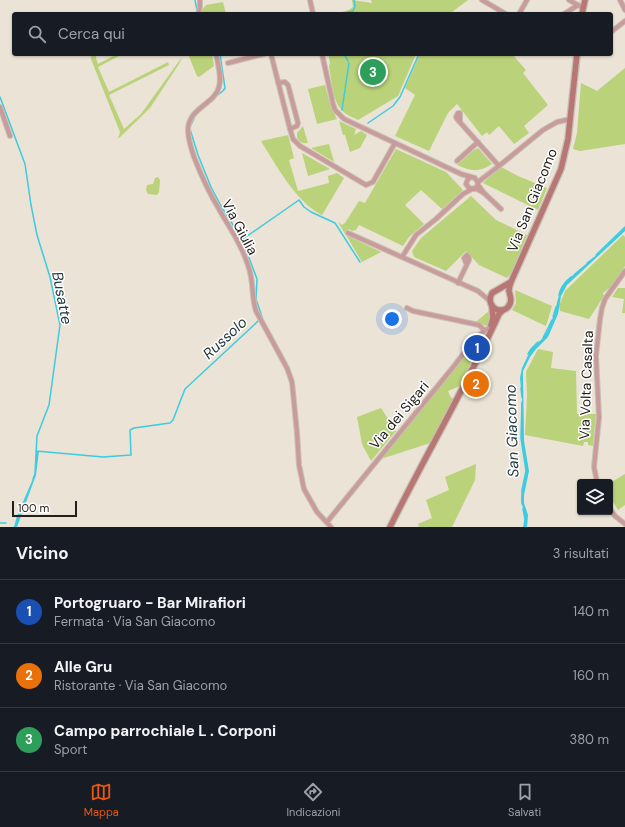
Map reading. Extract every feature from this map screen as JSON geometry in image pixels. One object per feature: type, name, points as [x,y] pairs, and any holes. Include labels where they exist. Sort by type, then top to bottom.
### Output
[{"type":"street","points":[[199,12],[200,0]]},
{"type":"street","points":[[310,0],[313,12]]},
{"type":"street","points":[[482,0],[503,12]]},
{"type":"street","points":[[520,12],[527,0]]},
{"type":"street","points":[[569,0],[581,9]]},
{"type":"street","points":[[571,12],[581,9],[585,0]]},
{"type":"street","points":[[620,0],[625,10]]},
{"type":"street","points":[[613,30],[625,21]]},
{"type":"street","name":"Via Giulia","points":[[216,56],[220,75],[218,92],[199,108],[190,120],[188,137],[198,167],[211,195],[236,237],[244,255],[252,283],[253,302],[258,316],[287,368],[292,382],[299,465],[304,488],[317,512],[330,527]]},
{"type":"street","points":[[228,63],[256,56]]},
{"type":"street","points":[[271,56],[293,139],[300,146],[366,185],[373,182],[395,143]]},
{"type":"street","points":[[322,56],[335,110],[344,119],[460,174],[475,183],[501,208]]},
{"type":"street","name":"Via San Giacomo","points":[[510,294],[509,290],[511,282],[561,169],[571,119],[577,56]]},
{"type":"street","points":[[278,83],[285,82],[288,85],[298,122],[297,126],[290,129]]},
{"type":"street","points":[[0,107],[10,136]]},
{"type":"street","points":[[460,174],[469,188],[500,166],[546,127],[571,119]]},
{"type":"street","points":[[460,121],[500,166]]},
{"type":"street","points":[[456,162],[478,142]]},
{"type":"street","points":[[467,184],[475,183]]},
{"type":"street","points":[[402,257],[413,238],[475,183]]},
{"type":"street","points":[[463,194],[467,184]]},
{"type":"street","points":[[348,233],[478,291],[498,310],[503,310]]},
{"type":"street","points":[[458,282],[466,264]]},
{"type":"street","name":"Via Volta Casalta","points":[[596,479],[594,467],[599,417],[596,356],[600,319],[605,299],[625,271]]},
{"type":"street","points":[[488,337],[493,318],[490,296],[493,292],[511,282]]},
{"type":"street","points":[[390,527],[499,314],[510,305],[510,294],[500,288]]},
{"type":"street","points":[[478,291],[493,292]]},
{"type":"street","points":[[408,308],[413,311],[480,326],[484,330]]},
{"type":"street","name":"Via dei Sigari","points":[[326,522],[452,369],[478,335],[491,327]]},
{"type":"street","points":[[613,513],[625,524]]},
{"type":"green space","points":[[352,0],[372,3],[371,0],[468,0],[452,12],[343,12],[353,7]]},
{"type":"green space","points":[[223,2],[226,12],[201,12],[206,5]]},
{"type":"green space","points":[[91,56],[96,56],[98,64],[113,56],[119,56],[98,67],[109,92],[168,62],[169,65],[109,95],[124,129],[141,114],[182,57],[150,108],[118,139],[120,132]]},
{"type":"green space","points":[[189,56],[212,56],[214,66],[199,77],[197,76]]},
{"type":"green space","points":[[328,56],[415,56],[398,96],[358,120],[344,112],[336,100],[329,66]]},
{"type":"green space","points":[[419,56],[514,56],[526,70],[523,73],[548,105],[524,126],[529,133],[514,144],[499,126],[489,135],[487,132],[482,136],[457,104],[448,113],[429,151],[395,136],[415,95],[405,88]]},
{"type":"green space","points":[[625,68],[625,144],[580,151],[573,149],[577,133],[581,83],[597,91]]},
{"type":"green space","points":[[325,85],[331,107],[337,119],[317,124],[308,89]]},
{"type":"green space","points":[[339,121],[356,129],[354,135],[361,131],[367,135],[360,148],[350,152]]},
{"type":"green space","points":[[303,126],[308,143],[302,142],[297,138],[297,133]]},
{"type":"green space","points":[[288,135],[294,158],[289,160],[298,191],[329,183],[328,176],[337,173],[344,178],[322,215],[313,209],[295,192],[280,172],[261,141]]},
{"type":"green space","points":[[329,144],[334,162],[311,148]]},
{"type":"green space","points":[[478,148],[492,164],[478,170],[466,169],[457,165],[474,150]]},
{"type":"green space","points":[[396,149],[446,172],[463,190],[442,209],[421,190],[405,205],[424,224],[409,237],[403,246],[359,225],[356,230],[352,231],[349,229],[345,234],[338,222],[342,225],[345,223],[359,201],[365,203]]},
{"type":"green space","points":[[302,153],[330,169],[308,176]]},
{"type":"green space","points":[[501,167],[547,188],[538,210],[483,183]]},
{"type":"green space","points":[[158,177],[160,180],[159,192],[157,195],[148,194],[146,190],[147,185],[153,184],[155,178]]},
{"type":"green space","points":[[471,196],[496,220],[527,235],[512,272],[507,278],[479,265],[466,251],[446,271],[414,257],[412,251],[421,238]]},
{"type":"green space","points":[[346,235],[381,252],[362,262]]},
{"type":"green space","points":[[623,235],[625,237],[625,266],[612,286],[603,293],[604,296],[589,319],[560,311],[559,306],[565,291]]},
{"type":"green space","points":[[618,288],[625,288],[625,313],[622,313],[624,299],[612,297]]},
{"type":"green space","points":[[515,290],[552,306],[546,326],[512,310],[516,303]]},
{"type":"green space","points":[[490,310],[491,318],[487,326],[476,322]]},
{"type":"green space","points":[[488,331],[474,353],[460,386],[448,391],[453,399],[430,443],[381,459],[480,336]]},
{"type":"green space","points":[[538,349],[553,352],[551,368],[576,371],[577,414],[596,414],[593,446],[588,445],[588,442],[584,442],[583,446],[525,435],[527,395],[526,372]]},
{"type":"green space","points":[[381,408],[396,431],[371,461],[362,444],[357,417]]},
{"type":"green space","points":[[476,464],[475,480],[452,527],[419,527],[418,524],[432,518],[426,500],[449,490],[445,477]]},
{"type":"green space","points":[[625,474],[625,505],[618,510],[613,502],[613,481]]},
{"type":"water","points":[[625,227],[625,231],[567,285],[561,296],[558,314],[548,337],[530,357],[523,371],[524,441],[529,471],[524,495],[524,503],[528,515],[527,527],[524,527],[525,519],[521,499],[526,471],[521,438],[522,400],[520,378],[522,368],[531,349],[547,332],[554,315],[560,291],[565,282],[600,252]]},
{"type":"water","points":[[36,451],[39,451],[36,475],[17,527],[14,527],[17,516],[35,474]]},
{"type":"waterway","name":"Russolo","points":[[195,0],[197,10]]},
{"type":"waterway","points":[[349,12],[353,11],[355,6],[354,0]]},
{"type":"waterway","name":"Russolo","points":[[215,97],[225,88],[220,56]]},
{"type":"waterway","points":[[345,56],[348,61]]},
{"type":"waterway","points":[[368,123],[393,106],[400,97],[418,56]]},
{"type":"waterway","points":[[342,110],[349,63]]},
{"type":"waterway","name":"Busatte","points":[[0,97],[25,164],[37,235],[50,277],[60,325],[49,405],[37,436],[35,474],[33,479]]},
{"type":"waterway","name":"Russolo","points":[[191,125],[196,114]]},
{"type":"waterway","name":"Russolo","points":[[36,451],[103,457],[131,455],[130,430],[134,428],[170,423],[173,420],[185,389],[262,317],[256,299],[257,279],[242,239],[211,187],[198,155],[190,129]]},
{"type":"waterway","points":[[243,239],[299,200],[304,207],[311,212],[335,223],[360,262]]},
{"type":"waterway","name":"San Giacomo","points":[[596,255],[625,227]]},
{"type":"waterway","name":"San Giacomo","points":[[587,263],[594,258]]},
{"type":"waterway","name":"San Giacomo","points":[[575,274],[585,266]]},
{"type":"waterway","name":"San Giacomo","points":[[559,295],[563,285],[571,277]]},
{"type":"waterway","name":"San Giacomo","points":[[553,317],[556,307]]},
{"type":"waterway","name":"San Giacomo","points":[[543,338],[552,320]]},
{"type":"waterway","name":"San Giacomo","points":[[528,354],[538,342]]},
{"type":"waterway","name":"San Giacomo","points":[[521,388],[522,397]]},
{"type":"waterway","name":"San Giacomo","points":[[522,402],[521,438],[526,471],[522,490],[522,504]]},
{"type":"waterway","name":"San Giacomo","points":[[523,509],[525,519],[524,527]]},
{"type":"waterway","points":[[0,523],[6,523]]},
{"type":"place","name":"Campo parrochiale L . Corponi","points":[[373,72]]},
{"type":"place","name":"Portogruaro - Bar Mirafiori","points":[[477,348]]},
{"type":"place","name":"Alle Gru","points":[[476,384]]}]
